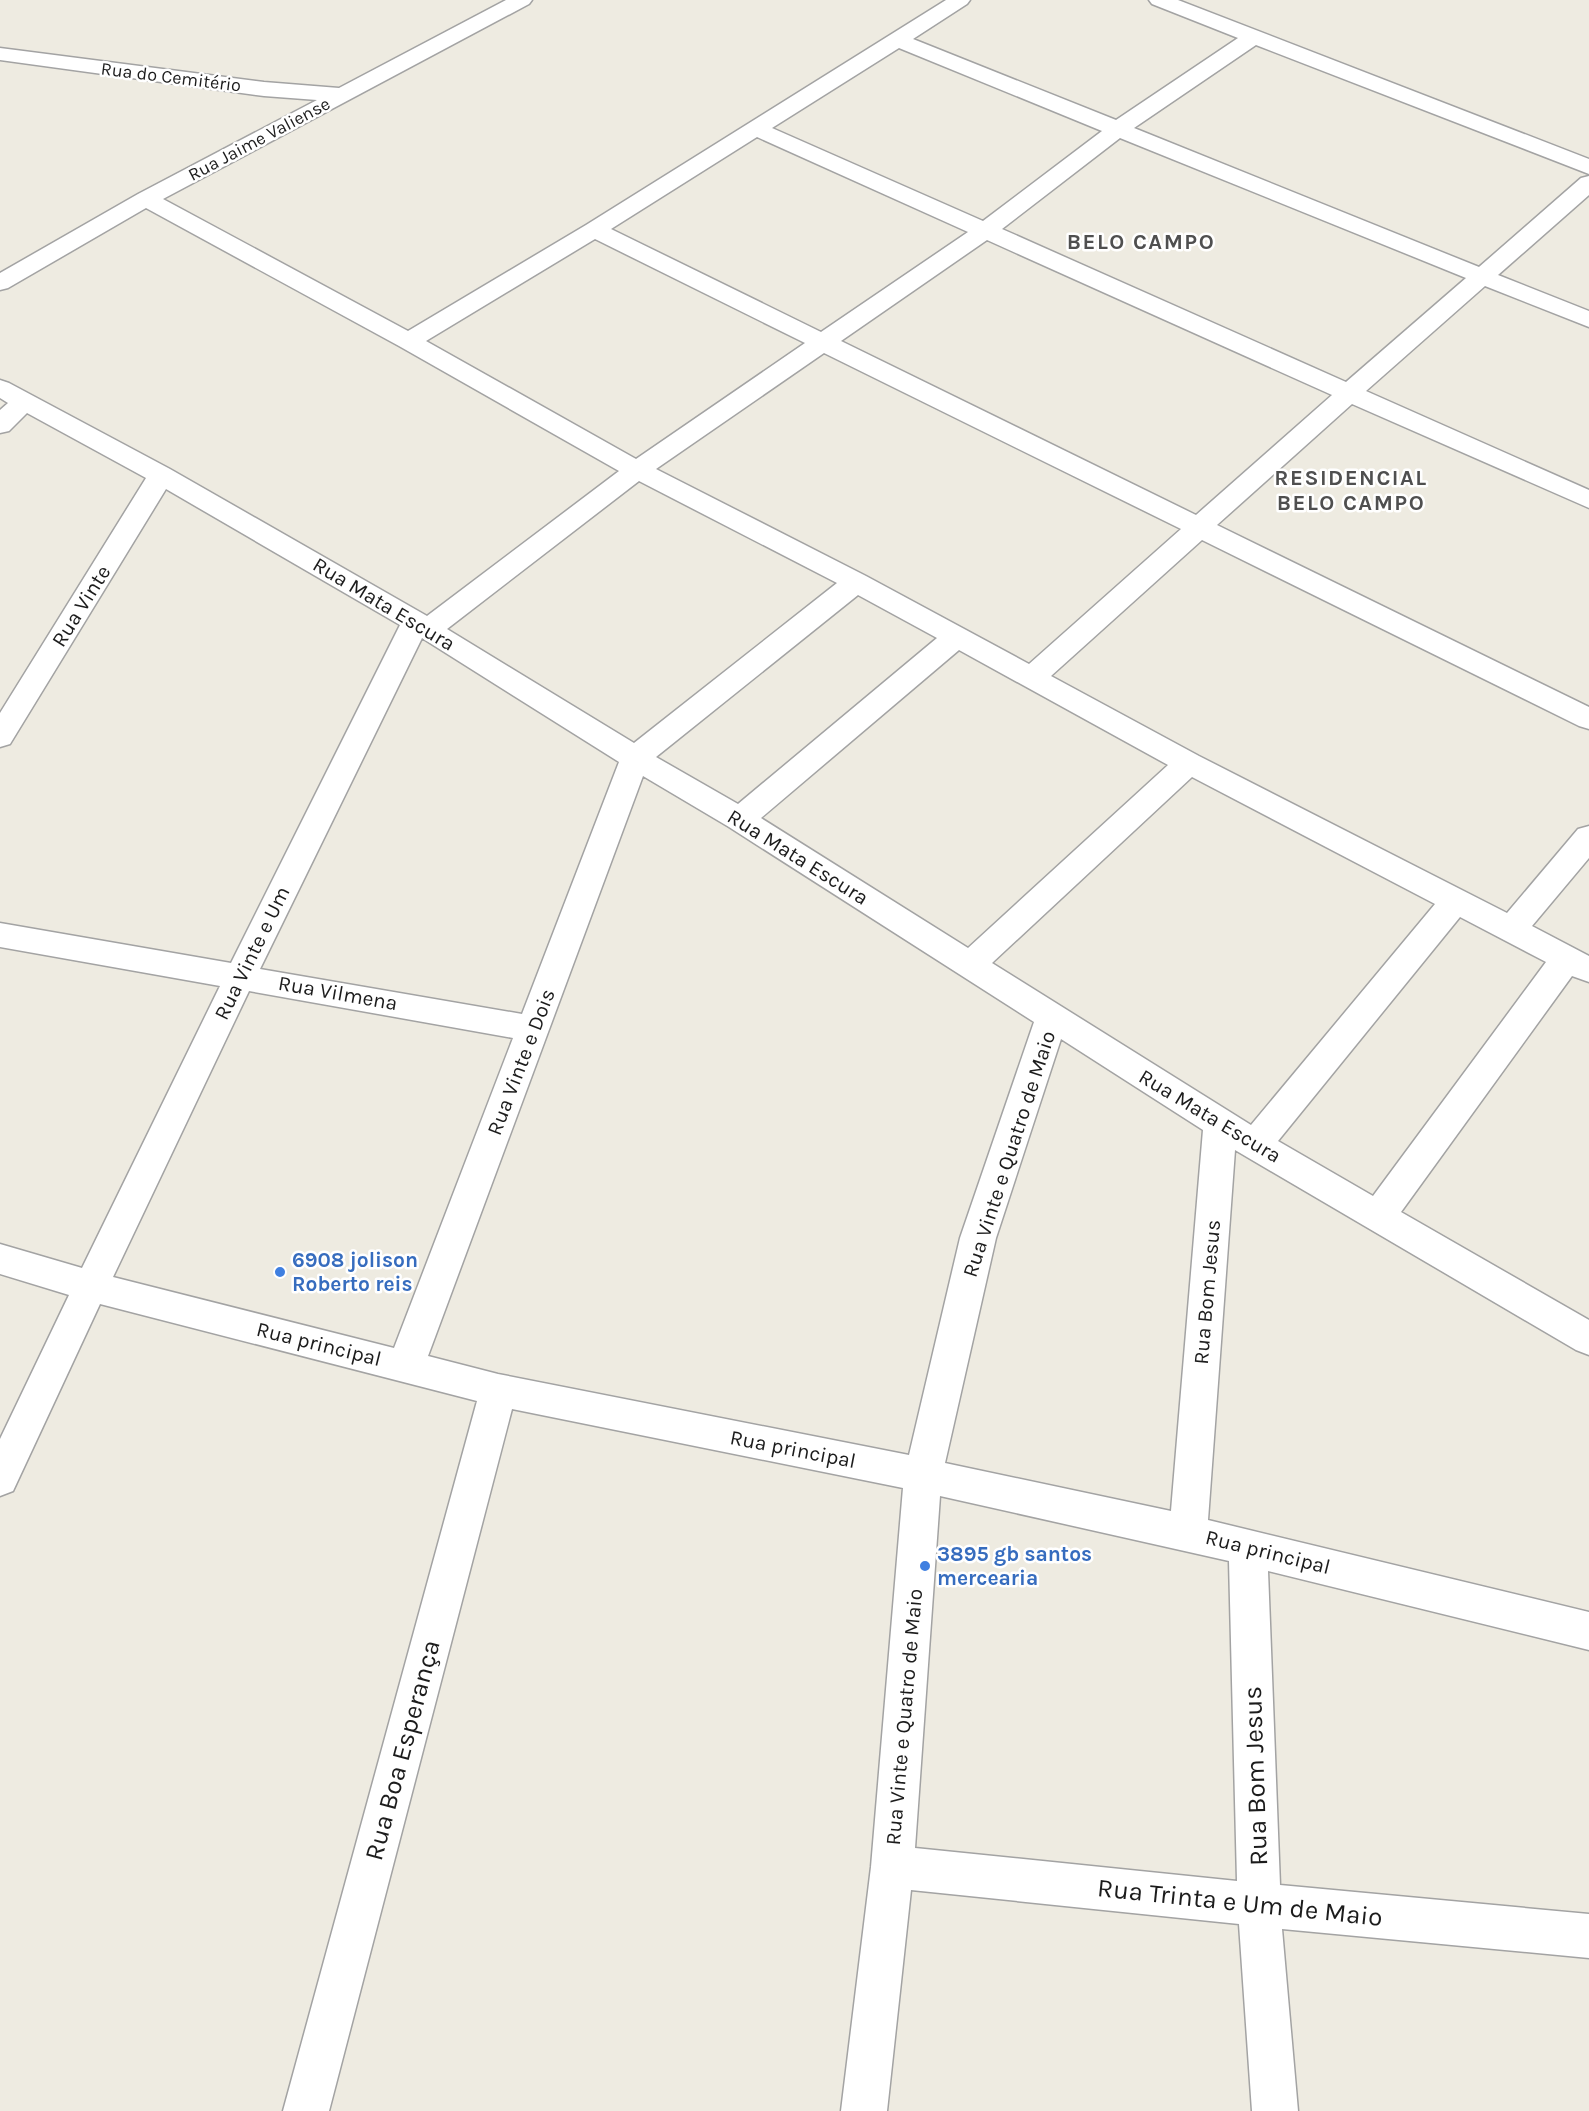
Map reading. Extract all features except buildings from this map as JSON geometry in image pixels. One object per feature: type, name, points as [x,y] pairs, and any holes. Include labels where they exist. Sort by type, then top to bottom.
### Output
[{"type":"street","name":"Rua Jaime Valiense","points":[[0,284],[146,199],[522,0]]},
{"type":"street","points":[[408,341],[594,230],[960,0]]},
{"type":"street","points":[[1160,0],[1589,167]]},
{"type":"street","points":[[422,625],[637,470],[986,231],[1118,129],[1253,37]]},
{"type":"street","points":[[898,40],[1589,320]]},
{"type":"street","name":"Rua do Cemitério","points":[[6,56],[264,89],[343,95]]},
{"type":"street","points":[[0,76],[6,56]]},
{"type":"street","points":[[755,128],[1589,500]]},
{"type":"street","points":[[1032,677],[1349,393],[1589,183]]},
{"type":"street","points":[[146,199],[408,341],[637,470],[856,582],[1189,763],[1578,964],[1378,1216]]},
{"type":"street","points":[[594,230],[1589,719]]},
{"type":"street","points":[[0,425],[12,395]]},
{"type":"street","name":"Rua Mata Escura","points":[[12,395],[161,475],[422,625],[635,758],[740,819],[1220,1124],[1589,1339]]},
{"type":"street","name":"Rua Vinte","points":[[0,737],[161,475]]},
{"type":"street","points":[[635,758],[856,582]]},
{"type":"street","name":"Rua Vinte e Um","points":[[0,1479],[90,1286],[241,975],[422,625]]},
{"type":"street","points":[[740,819],[957,636]]},
{"type":"street","name":"Rua Vinte e Dois","points":[[406,1365],[635,758]]},
{"type":"street","points":[[969,966],[1189,763]]},
{"type":"street","points":[[1512,929],[1589,837]]},
{"type":"street","points":[[1255,1144],[1456,901]]},
{"type":"street","name":"Rua Vilmena","points":[[0,935],[241,975],[534,1029]]},
{"type":"street","name":"Rua Vinte e Quatro de Maio","points":[[864,2111],[892,1867],[923,1475],[978,1238],[1052,1017]]},
{"type":"street","name":"Rua Bom Jesus","points":[[1188,1533],[1220,1124]]},
{"type":"street","name":"Rua principal","points":[[0,1259],[90,1286],[498,1390],[923,1475],[1188,1533],[1589,1631]]},
{"type":"street","name":"Rua Boa Esperança","points":[[306,2111],[498,1390]]},
{"type":"street","name":"Rua Bom Jesus","points":[[1248,1548],[1259,1905],[1275,2111]]},
{"type":"street","name":"Rua Trinta e Um de Maio","points":[[892,1867],[1589,1936]]},
{"type":"place","name":"6908 jolison Roberto reis","points":[[280,1272]]},
{"type":"place","name":"3895 gb santos mercearia","points":[[925,1566]]},
{"type":"district","name":"BELO CAMPO","points":[[1141,241]]},
{"type":"district","name":"RESIDENCIAL BELO CAMPO","points":[[1351,490]]}]
